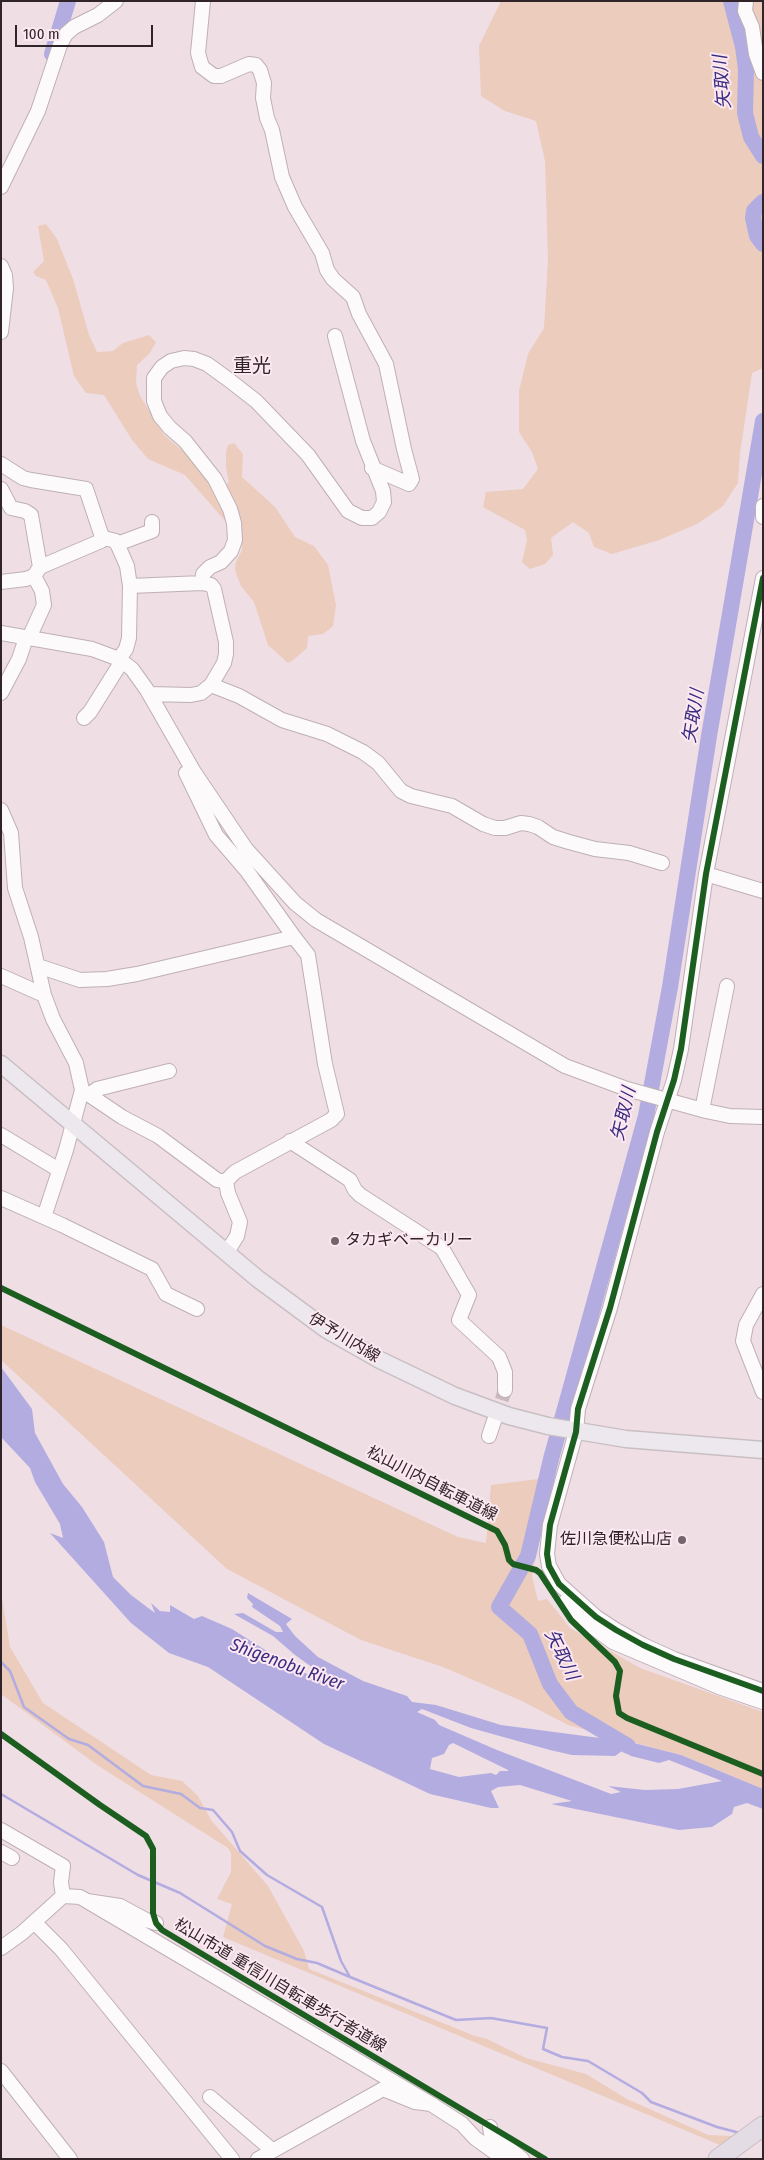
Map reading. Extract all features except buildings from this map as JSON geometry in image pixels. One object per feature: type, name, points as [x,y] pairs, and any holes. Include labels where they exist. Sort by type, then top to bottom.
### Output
[{"type":"highway","points":[[718,2159],[763,2127]]},
{"type":"highway","points":[[723,2159],[763,2127]]},
{"type":"main road","name":"伊予川内線","points":[[1,1064],[258,1279],[292,1305],[355,1347],[455,1396],[509,1416],[548,1426],[574,1432],[626,1439],[763,1450]]},
{"type":"street","points":[[1,187],[38,111],[60,45],[66,34],[74,27],[98,15],[116,1]]},
{"type":"street","points":[[203,1],[198,53],[202,67],[207,73],[221,76],[249,64],[256,65],[260,70],[264,83],[263,98],[267,118],[272,130],[282,177],[295,207],[322,253],[327,270],[333,279],[353,297],[359,314],[386,364],[412,479],[409,484],[372,468]]},
{"type":"street","points":[[746,1],[745,11],[752,27],[756,54],[763,73]]},
{"type":"street","points":[[1,266],[5,275],[6,288],[1,332]]},
{"type":"street","points":[[202,583],[203,574],[210,566],[221,562],[231,551],[235,540],[234,523],[230,509],[215,479],[185,441],[160,416],[154,401],[154,378],[162,367],[171,360],[194,359],[207,364],[256,401],[308,455],[348,511],[354,516],[372,518],[379,512],[384,502],[383,491],[372,468],[363,441],[335,336]]},
{"type":"street","points":[[1,464],[23,478],[86,489],[101,534],[104,538],[116,541],[127,566],[130,586],[129,638],[126,649],[90,712],[84,718]]},
{"type":"street","points":[[1,489],[11,508],[25,511],[31,515],[37,571],[44,605],[16,666],[1,693]]},
{"type":"street","points":[[763,506],[763,517]]},
{"type":"street","points":[[117,544],[152,531],[152,522]]},
{"type":"street","points":[[1,582],[18,580],[101,542],[104,538]]},
{"type":"street","points":[[763,578],[706,874],[681,1049],[610,1308],[578,1409],[574,1432],[550,1525],[547,1554],[553,1575],[559,1584],[596,1617],[616,1630],[674,1659],[763,1691]]},
{"type":"street","points":[[130,586],[202,583],[211,585],[214,589],[226,642],[224,663],[211,685],[201,693],[191,695],[150,694]]},
{"type":"street","points":[[1,633],[92,649],[120,660],[138,676],[203,787],[246,849],[295,903],[316,920],[564,1066],[627,1089],[702,1110],[730,1116],[763,1117]]},
{"type":"street","points":[[211,685],[239,696],[282,720],[327,734],[364,752],[378,763],[401,790],[411,796],[452,806],[495,828],[505,828],[521,823],[529,824],[538,827],[553,837],[569,842],[595,849],[629,853],[662,863]]},
{"type":"street","points":[[174,737],[174,747],[216,835],[247,871],[308,955],[325,1064],[337,1114],[331,1120],[235,1172],[226,1181]]},
{"type":"street","points":[[1,810],[13,843],[15,888],[31,937],[44,995],[53,1019],[76,1063],[86,1092],[122,1117],[158,1136],[217,1180],[226,1181]]},
{"type":"street","points":[[706,874],[763,892]]},
{"type":"street","points":[[38,966],[80,980],[107,979],[130,976],[294,937]]},
{"type":"street","points":[[1,976],[44,995]]},
{"type":"street","points":[[702,1110],[726,986]]},
{"type":"street","points":[[86,1092],[169,1071]]},
{"type":"street","points":[[44,1217],[86,1092]]},
{"type":"street","points":[[1,1135],[59,1170]]},
{"type":"street","points":[[290,1141],[350,1180],[354,1190],[360,1195],[442,1248],[469,1294],[459,1320],[499,1357],[505,1372],[505,1390]]},
{"type":"street","points":[[226,1181],[228,1193],[240,1222],[237,1236],[228,1252]]},
{"type":"street","points":[[1,1198],[152,1270],[166,1294],[197,1309]]},
{"type":"street","points":[[763,1294],[746,1324],[744,1341],[763,1392]]},
{"type":"street","points":[[488,1436],[494,1422]]},
{"type":"street","points":[[547,1554],[542,1560],[541,1570],[570,1606],[587,1623],[613,1642],[719,1687],[763,1702]]},
{"type":"street","points":[[1,1830],[63,1866],[59,1889],[34,1922],[1,1948]]},
{"type":"street","points":[[59,1889],[83,1899],[431,2104],[462,2124],[475,2138],[504,2159]]},
{"type":"street","points":[[83,1899],[120,1906],[146,1920],[156,1923]]},
{"type":"street","points":[[34,1922],[60,1949],[232,2159]]},
{"type":"street","points":[[1,2071],[70,2159]]},
{"type":"street","points":[[258,2159],[383,2089],[416,2102],[431,2104]]},
{"type":"street","points":[[210,2098],[272,2150]]},
{"type":"street","points":[[490,2127],[491,2134],[522,2159]]},
{"type":"shaded area","points":[[501,1],[763,1],[763,368],[752,373],[740,453],[738,483],[723,506],[697,524],[659,540],[612,554],[594,547],[589,533],[573,522],[551,538],[553,555],[545,564],[530,569],[522,562],[527,540],[525,530],[483,507],[486,492],[523,489],[538,469],[532,452],[519,432],[519,391],[528,354],[544,328],[548,260],[545,161],[536,121],[505,111],[481,96],[479,46]]},
{"type":"shaded area","points":[[46,224],[57,239],[73,279],[89,335],[97,352],[113,351],[123,343],[149,335],[156,342],[150,353],[137,365],[136,383],[140,396],[164,435],[191,458],[217,490],[229,482],[226,468],[226,452],[228,445],[234,443],[243,454],[242,477],[275,507],[295,537],[314,546],[328,565],[336,605],[333,626],[323,634],[308,636],[307,648],[292,661],[288,663],[268,645],[254,602],[241,586],[235,570],[236,562],[242,550],[241,539],[185,475],[148,459],[132,440],[104,395],[86,393],[74,376],[58,308],[46,280],[36,276],[33,272],[44,261],[38,226]]},
{"type":"shaded area","points":[[1,1325],[458,1537],[486,1543],[491,1485],[554,1477],[541,1526],[532,1576],[538,1601],[547,1599],[570,1628],[640,1668],[763,1712],[763,1789],[681,1755],[568,1725],[522,1701],[443,1667],[361,1640],[227,1569],[1,1360]]},
{"type":"shaded area","points":[[1,1592],[10,1647],[43,1703],[151,1775],[182,1781],[198,1796],[211,1820],[268,1886],[304,1951],[309,1969],[475,2036],[487,2039],[526,2058],[586,2074],[627,2099],[708,2135],[733,2136],[720,2145],[223,1937],[232,1904],[217,1899],[231,1872],[231,1853],[228,1848],[97,1765],[1,1694]]},
{"type":"water","name":"Shigenobu River","points":[[1,1367],[32,1409],[35,1433],[63,1484],[82,1507],[104,1542],[113,1577],[131,1595],[155,1613],[151,1603],[160,1611],[170,1612],[170,1605],[194,1619],[202,1616],[232,1629],[292,1667],[331,1685],[337,1685],[295,1655],[273,1636],[234,1614],[243,1613],[276,1632],[283,1632],[280,1626],[252,1607],[253,1604],[247,1598],[248,1593],[292,1619],[286,1624],[295,1636],[318,1657],[363,1681],[407,1696],[412,1702],[436,1705],[501,1725],[630,1742],[681,1755],[763,1789],[763,1809],[747,1803],[734,1807],[732,1814],[712,1827],[679,1830],[551,1804],[572,1801],[520,1785],[498,1787],[491,1791],[499,1808],[491,1808],[430,1794],[324,1744],[208,1667],[169,1653],[131,1623],[50,1533],[63,1538],[60,1524],[35,1482],[30,1468],[1,1437]],"holes":[[[422,1709],[471,1728],[550,1750],[572,1755],[615,1756],[622,1751],[631,1756],[659,1763],[669,1760],[722,1781],[678,1789],[645,1790],[608,1786],[621,1792],[611,1794],[497,1750],[439,1725],[435,1720],[417,1712]],[[453,1743],[508,1770],[508,1771],[500,1771],[496,1775],[491,1773],[459,1777],[430,1769],[432,1758],[444,1754],[449,1745]]]},
{"type":"waterway","points":[[52,54],[68,1]]},
{"type":"waterway","name":"矢取川","points":[[731,1],[743,47],[746,69],[745,113],[751,137],[763,156]]},
{"type":"waterway","name":"矢取川","points":[[763,202],[754,211],[753,218],[757,236],[763,244]]},
{"type":"waterway","name":"矢取川","points":[[628,1746],[571,1712],[550,1684],[530,1634],[499,1607],[528,1556],[551,1459],[646,1116],[670,987],[709,736],[763,421]]},
{"type":"waterway","points":[[1,1662],[10,1671],[24,1707],[69,1739],[88,1745],[143,1786],[181,1794],[200,1808],[213,1810],[232,1832],[240,1851],[267,1875],[322,1907],[341,1961],[350,1977],[456,2020],[491,2018],[547,2028],[543,2049],[562,2057],[588,2061],[642,2093],[651,2102],[717,2127],[740,2133]]},
{"type":"waterway","points":[[1,1794],[138,1875],[180,1893],[265,1946],[297,1959],[317,1963],[350,1977]]},
{"type":"tunnel","points":[[495,1420],[505,1390]]},
{"type":"cycle path","points":[[763,578],[706,874],[681,1049],[610,1308],[578,1409],[576,1432],[550,1525],[547,1554],[549,1566],[559,1584],[596,1617],[616,1630],[674,1659],[763,1691]]},
{"type":"cycle path","name":"松山川内自転車道線","points":[[1,1288],[497,1531],[505,1545],[509,1560],[513,1564],[536,1570],[540,1573],[571,1620],[615,1662],[620,1671],[616,1696],[619,1713],[763,1774]]},
{"type":"cycle path","name":"松山市道 重信川自転車歩行者道線","points":[[1,1734],[146,1836],[153,1849],[153,1913],[156,1923],[162,1930],[545,2159]]},
{"type":"place","name":"タカギベーカリー","points":[[335,1241]]},
{"type":"place","name":"佐川急便松山店","points":[[682,1540]]},
{"type":"district","name":"重光","points":[[252,367]]}]
